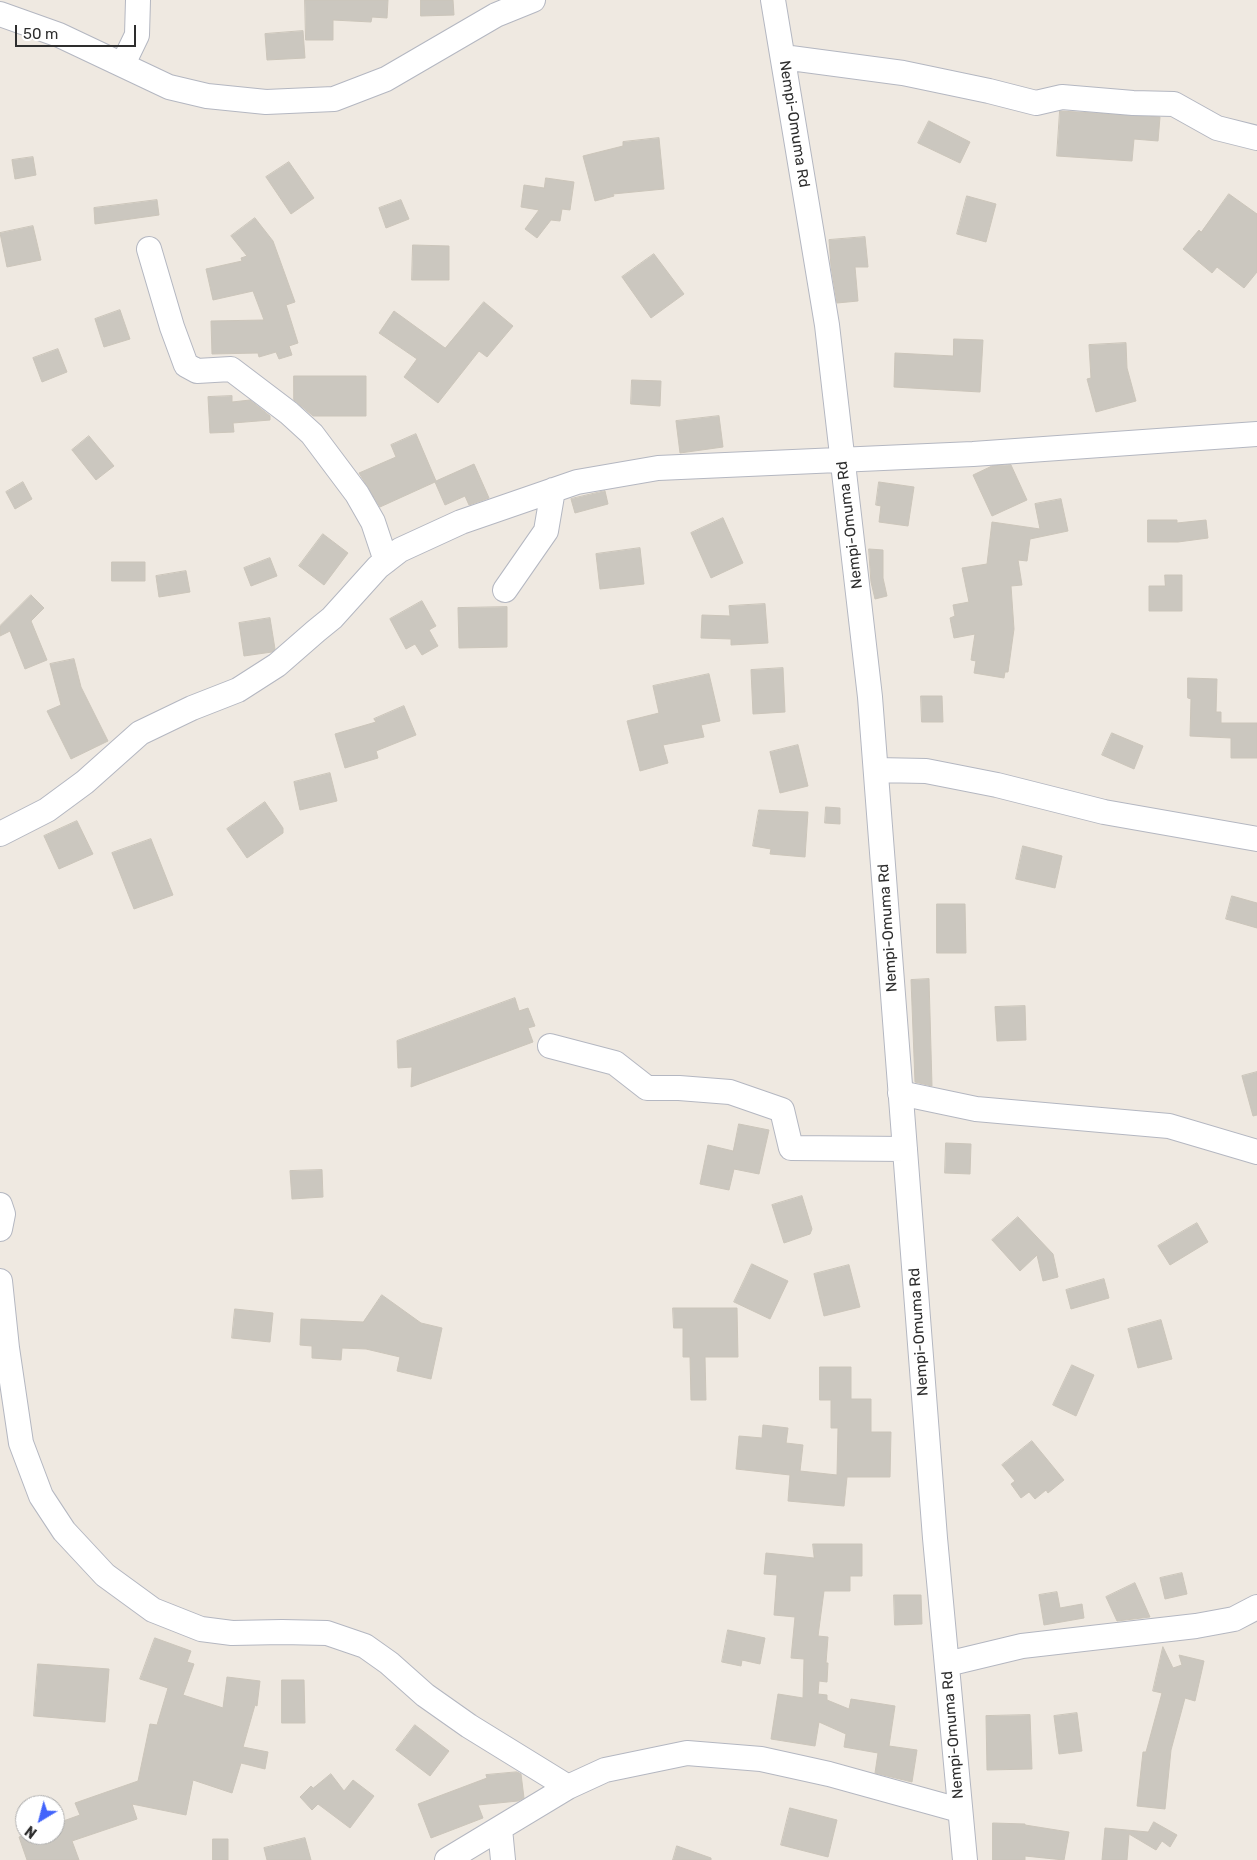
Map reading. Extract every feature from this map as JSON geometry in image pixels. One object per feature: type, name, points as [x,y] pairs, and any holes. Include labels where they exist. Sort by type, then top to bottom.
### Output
[{"type":"street","points":[[123,64],[137,35],[138,0]]},
{"type":"street","points":[[1,15],[59,35],[169,87],[207,96],[266,102],[334,99],[386,79],[496,14],[533,0]]},
{"type":"street","name":"Nempi-Omuma Rd","points":[[773,0],[827,325],[870,697],[935,1538],[965,1860]]},
{"type":"street","points":[[783,57],[903,73],[1036,103],[1062,97],[1133,103],[1174,104],[1216,128],[1257,138]]},
{"type":"street","points":[[149,249],[172,327],[186,365],[197,371],[231,369],[289,413],[312,434],[352,486],[373,522],[386,561]]},
{"type":"street","points":[[0,834],[47,810],[85,782],[140,733],[192,708],[238,690],[277,666],[332,618],[378,567],[400,550],[461,522],[578,482],[658,468],[1021,451],[1257,434]]},
{"type":"street","points":[[505,590],[546,531],[553,490]]},
{"type":"street","points":[[876,770],[926,771],[997,785],[1104,812],[1257,839]]},
{"type":"street","points":[[550,1046],[615,1063],[647,1088],[679,1088],[730,1092],[782,1110],[791,1148],[904,1149]]},
{"type":"street","points":[[900,1093],[976,1109],[1169,1126],[1257,1152]]},
{"type":"street","points":[[0,1205],[3,1214],[0,1229]]},
{"type":"street","points":[[0,1281],[7,1348],[21,1442],[41,1496],[64,1531],[105,1576],[153,1610],[201,1629],[232,1633],[326,1633],[365,1646],[425,1695],[469,1726],[568,1787]]},
{"type":"street","points":[[946,1664],[1022,1646],[1196,1626],[1234,1619],[1257,1607]]},
{"type":"street","points":[[448,1860],[568,1787],[605,1770],[687,1753],[761,1758],[829,1774],[959,1810]]},
{"type":"street","points":[[500,1829],[503,1860]]},
{"type":"building","points":[[305,0],[388,0],[387,18],[372,17],[371,22],[333,20],[333,40],[306,40]]},
{"type":"building","points":[[421,0],[453,0],[454,15],[421,16]]},
{"type":"building","points":[[303,31],[305,58],[267,60],[265,34]]},
{"type":"building","points":[[1060,111],[1160,117],[1158,141],[1134,139],[1132,161],[1057,156]]},
{"type":"building","points":[[929,121],[970,142],[960,163],[918,143]]},
{"type":"building","points":[[659,138],[664,189],[613,194],[614,196],[595,201],[583,156],[623,146],[623,142]]},
{"type":"building","points":[[33,157],[36,175],[15,179],[12,160]]},
{"type":"building","points":[[289,162],[314,198],[291,214],[266,177]]},
{"type":"building","points":[[546,178],[574,182],[570,210],[562,209],[560,221],[551,220],[537,238],[525,229],[539,210],[521,207],[524,185],[544,188]]},
{"type":"building","points":[[1229,194],[1257,214],[1257,272],[1244,288],[1217,267],[1212,273],[1183,249],[1199,230],[1201,232]]},
{"type":"building","points":[[967,196],[996,204],[986,242],[957,234]]},
{"type":"building","points":[[157,200],[159,215],[95,224],[94,208]]},
{"type":"building","points":[[401,200],[409,219],[386,228],[379,208]]},
{"type":"building","points":[[255,218],[273,241],[295,302],[286,305],[298,343],[289,346],[292,355],[279,359],[276,352],[259,357],[258,353],[212,354],[211,321],[264,320],[253,291],[213,300],[206,269],[242,261],[241,258],[247,256],[231,236]]},
{"type":"building","points":[[33,226],[41,260],[7,267],[0,233]]},
{"type":"building","points":[[865,237],[868,267],[855,267],[858,301],[837,303],[829,240]]},
{"type":"building","points":[[413,245],[449,246],[449,280],[412,280]]},
{"type":"building","points":[[654,254],[684,294],[651,318],[622,277]]},
{"type":"building","points":[[484,302],[513,326],[487,357],[479,351],[438,403],[404,377],[417,359],[379,333],[394,311],[445,348]]},
{"type":"building","points":[[120,310],[130,339],[104,347],[95,319]]},
{"type":"building","points":[[954,339],[983,340],[980,392],[894,387],[895,353],[953,356]]},
{"type":"building","points":[[1126,343],[1127,368],[1136,401],[1096,412],[1087,379],[1091,378],[1089,345]]},
{"type":"building","points":[[58,349],[67,372],[42,382],[33,358]]},
{"type":"building","points":[[294,376],[366,376],[366,416],[313,416],[294,400]]},
{"type":"building","points":[[632,380],[661,381],[660,406],[631,404]]},
{"type":"building","points":[[232,396],[232,402],[250,400],[270,416],[270,420],[233,423],[234,432],[210,433],[208,397]]},
{"type":"building","points":[[719,416],[723,447],[680,453],[676,421]]},
{"type":"building","points":[[416,434],[436,481],[474,464],[489,498],[469,505],[465,496],[445,505],[435,482],[380,507],[359,473],[396,457],[391,445]]},
{"type":"building","points":[[89,436],[114,466],[96,480],[72,450]]},
{"type":"building","points":[[1011,465],[1027,500],[992,516],[973,475],[992,466]]},
{"type":"building","points":[[23,482],[32,499],[15,509],[6,492]]},
{"type":"building","points":[[879,482],[914,487],[908,526],[879,522],[881,506],[876,505]]},
{"type":"building","points":[[605,491],[608,504],[575,513],[571,499]]},
{"type":"building","points":[[1061,499],[1068,531],[1030,539],[1027,561],[1018,560],[1022,585],[1011,586],[1014,629],[1008,672],[1005,672],[1004,678],[974,673],[976,661],[971,660],[975,634],[954,638],[950,618],[955,616],[953,605],[969,602],[962,568],[987,564],[992,522],[1040,529],[1035,504]]},
{"type":"building","points":[[723,518],[743,563],[711,578],[691,533]]},
{"type":"building","points":[[1148,520],[1177,520],[1177,523],[1206,520],[1208,538],[1178,542],[1148,542]]},
{"type":"building","points":[[323,534],[348,553],[324,585],[299,566]]},
{"type":"building","points":[[640,548],[644,584],[600,589],[596,554]]},
{"type":"building","points":[[869,549],[883,550],[883,578],[887,596],[875,599],[871,582]]},
{"type":"building","points":[[270,558],[277,576],[251,586],[244,568]]},
{"type":"building","points":[[112,562],[145,562],[145,581],[112,581]]},
{"type":"building","points":[[186,571],[190,592],[159,597],[156,576]]},
{"type":"building","points":[[1165,575],[1182,575],[1182,611],[1149,611],[1149,586],[1165,586]]},
{"type":"building","points":[[31,595],[44,608],[31,621],[47,660],[25,669],[10,631],[0,636],[0,626]]},
{"type":"building","points":[[422,601],[436,626],[429,630],[438,646],[422,655],[415,644],[406,649],[390,619]]},
{"type":"building","points":[[765,604],[768,643],[731,645],[731,639],[701,638],[702,615],[730,616],[729,606]]},
{"type":"building","points":[[507,607],[507,647],[459,648],[458,608]]},
{"type":"building","points":[[270,618],[275,649],[272,652],[244,656],[239,623]]},
{"type":"building","points":[[74,659],[81,687],[108,741],[71,759],[47,711],[61,705],[50,664]]},
{"type":"building","points":[[783,668],[785,712],[753,714],[751,670]]},
{"type":"building","points":[[709,674],[720,721],[701,725],[704,737],[663,745],[668,763],[640,771],[627,721],[659,713],[653,686]]},
{"type":"building","points":[[1188,678],[1217,679],[1216,712],[1221,712],[1221,723],[1257,723],[1257,758],[1231,758],[1231,738],[1190,736],[1191,699],[1188,698]]},
{"type":"building","points":[[921,696],[942,696],[943,722],[922,722]]},
{"type":"building","points":[[404,706],[416,735],[376,751],[378,758],[345,768],[335,734],[376,722],[374,719]]},
{"type":"building","points":[[1112,733],[1143,746],[1134,769],[1102,755]]},
{"type":"building","points":[[798,745],[808,786],[780,793],[770,752]]},
{"type":"building","points":[[330,773],[337,801],[300,810],[294,782]]},
{"type":"building","points":[[265,802],[283,828],[283,833],[247,858],[227,829]]},
{"type":"building","points":[[826,807],[840,808],[840,824],[825,823]]},
{"type":"building","points":[[759,810],[808,812],[805,857],[770,854],[771,849],[753,846]]},
{"type":"building","points":[[77,821],[93,854],[59,869],[44,836]]},
{"type":"building","points":[[151,839],[173,895],[134,909],[112,853]]},
{"type":"building","points":[[1023,846],[1062,856],[1055,888],[1016,879]]},
{"type":"building","points":[[1232,896],[1257,903],[1257,928],[1226,919]]},
{"type":"building","points":[[937,904],[965,904],[966,953],[937,953]]},
{"type":"building","points":[[929,979],[932,1086],[915,1082],[911,980]]},
{"type":"building","points":[[515,998],[519,1011],[528,1008],[535,1026],[528,1028],[533,1042],[411,1087],[412,1067],[398,1068],[397,1041]]},
{"type":"building","points":[[1025,1006],[1026,1040],[997,1041],[995,1007]]},
{"type":"building","points":[[1257,1072],[1257,1115],[1253,1116],[1242,1076]]},
{"type":"building","points":[[739,1124],[769,1130],[759,1174],[734,1169],[729,1190],[700,1184],[708,1145],[733,1151]]},
{"type":"building","points":[[946,1143],[971,1144],[970,1174],[945,1173]]},
{"type":"building","points":[[322,1170],[323,1197],[292,1199],[290,1171]]},
{"type":"building","points":[[802,1196],[812,1229],[810,1234],[784,1243],[772,1205]]},
{"type":"building","points":[[1018,1217],[1053,1254],[1058,1277],[1043,1281],[1037,1255],[1020,1271],[992,1240]]},
{"type":"building","points":[[1197,1223],[1208,1242],[1170,1265],[1158,1246]]},
{"type":"building","points":[[752,1264],[788,1281],[770,1319],[734,1302]]},
{"type":"building","points":[[849,1265],[860,1307],[824,1316],[814,1274]]},
{"type":"building","points":[[1104,1279],[1109,1298],[1071,1309],[1066,1290]]},
{"type":"building","points":[[382,1295],[421,1323],[442,1328],[431,1379],[397,1371],[400,1357],[366,1349],[342,1348],[341,1360],[312,1358],[312,1346],[300,1345],[301,1319],[363,1322]]},
{"type":"building","points":[[673,1308],[737,1308],[738,1357],[705,1357],[706,1400],[691,1400],[690,1357],[683,1357],[683,1328],[674,1328]]},
{"type":"building","points":[[235,1309],[273,1313],[270,1342],[232,1338]]},
{"type":"building","points":[[1161,1320],[1172,1359],[1138,1368],[1128,1329]]},
{"type":"building","points":[[1072,1365],[1094,1375],[1076,1416],[1053,1405]]},
{"type":"building","points":[[820,1367],[851,1367],[851,1399],[871,1399],[871,1432],[891,1432],[890,1477],[847,1477],[844,1506],[788,1501],[790,1475],[736,1469],[739,1436],[762,1438],[763,1425],[788,1428],[786,1443],[803,1445],[800,1471],[837,1475],[838,1428],[831,1428],[831,1400],[820,1400]]},
{"type":"building","points":[[1032,1441],[1064,1480],[1048,1493],[1046,1490],[1035,1499],[1029,1492],[1021,1498],[1011,1484],[1015,1481],[1002,1465]]},
{"type":"building","points":[[813,1544],[862,1544],[862,1576],[850,1576],[850,1591],[824,1591],[818,1636],[828,1637],[827,1682],[819,1681],[818,1694],[827,1695],[827,1700],[849,1709],[851,1699],[895,1706],[889,1746],[917,1750],[912,1782],[875,1773],[878,1753],[844,1747],[846,1734],[819,1722],[815,1746],[771,1739],[778,1694],[803,1698],[804,1659],[791,1658],[795,1617],[774,1615],[777,1575],[764,1574],[766,1553],[814,1558]]},
{"type":"building","points":[[1182,1573],[1187,1594],[1165,1599],[1160,1578]]},
{"type":"building","points":[[1135,1583],[1150,1617],[1117,1621],[1106,1597]]},
{"type":"building","points":[[1057,1592],[1060,1608],[1082,1604],[1084,1618],[1044,1625],[1039,1595]]},
{"type":"building","points":[[894,1595],[921,1595],[922,1624],[895,1625]]},
{"type":"building","points":[[728,1630],[765,1638],[760,1664],[742,1660],[741,1666],[722,1662]]},
{"type":"building","points":[[155,1638],[191,1651],[187,1662],[194,1664],[183,1695],[223,1708],[227,1677],[260,1681],[257,1706],[255,1705],[243,1747],[268,1752],[265,1769],[241,1763],[232,1793],[193,1780],[186,1815],[132,1804],[137,1819],[72,1841],[79,1860],[27,1860],[22,1845],[65,1845],[65,1820],[80,1815],[75,1803],[138,1781],[150,1724],[157,1725],[168,1688],[140,1679]]},
{"type":"building","points":[[1163,1647],[1173,1668],[1182,1665],[1179,1655],[1204,1661],[1195,1701],[1185,1698],[1171,1750],[1165,1809],[1137,1806],[1143,1752],[1146,1752],[1162,1693],[1153,1691]]},
{"type":"building","points":[[38,1664],[109,1669],[105,1722],[34,1716]]},
{"type":"building","points":[[282,1680],[304,1680],[305,1723],[282,1723]]},
{"type":"building","points":[[1077,1713],[1082,1751],[1059,1754],[1054,1716]]},
{"type":"building","points":[[1030,1715],[1032,1769],[987,1770],[986,1716]]},
{"type":"building","points":[[415,1725],[449,1751],[430,1776],[396,1750]]},
{"type":"building","points":[[517,1772],[521,1774],[524,1798],[518,1801],[478,1805],[483,1818],[431,1838],[418,1804],[487,1778],[486,1775]]},
{"type":"building","points":[[331,1774],[344,1791],[353,1780],[374,1796],[350,1828],[318,1804],[312,1810],[300,1797],[311,1786],[313,1788]]},
{"type":"building","points":[[790,1808],[837,1820],[828,1857],[781,1845]]},
{"type":"building","points":[[1154,1822],[1177,1835],[1170,1847],[1162,1841],[1156,1850],[1129,1834],[1127,1860],[1102,1860],[1105,1828],[1148,1832]]},
{"type":"building","points":[[993,1823],[1025,1824],[1069,1832],[1064,1860],[1025,1856],[1025,1860],[993,1860]]},
{"type":"building","points":[[305,1838],[311,1860],[267,1860],[264,1848]]},
{"type":"building","points":[[213,1839],[228,1839],[228,1860],[213,1860]]},
{"type":"building","points":[[677,1846],[711,1858],[711,1860],[673,1860]]}]
